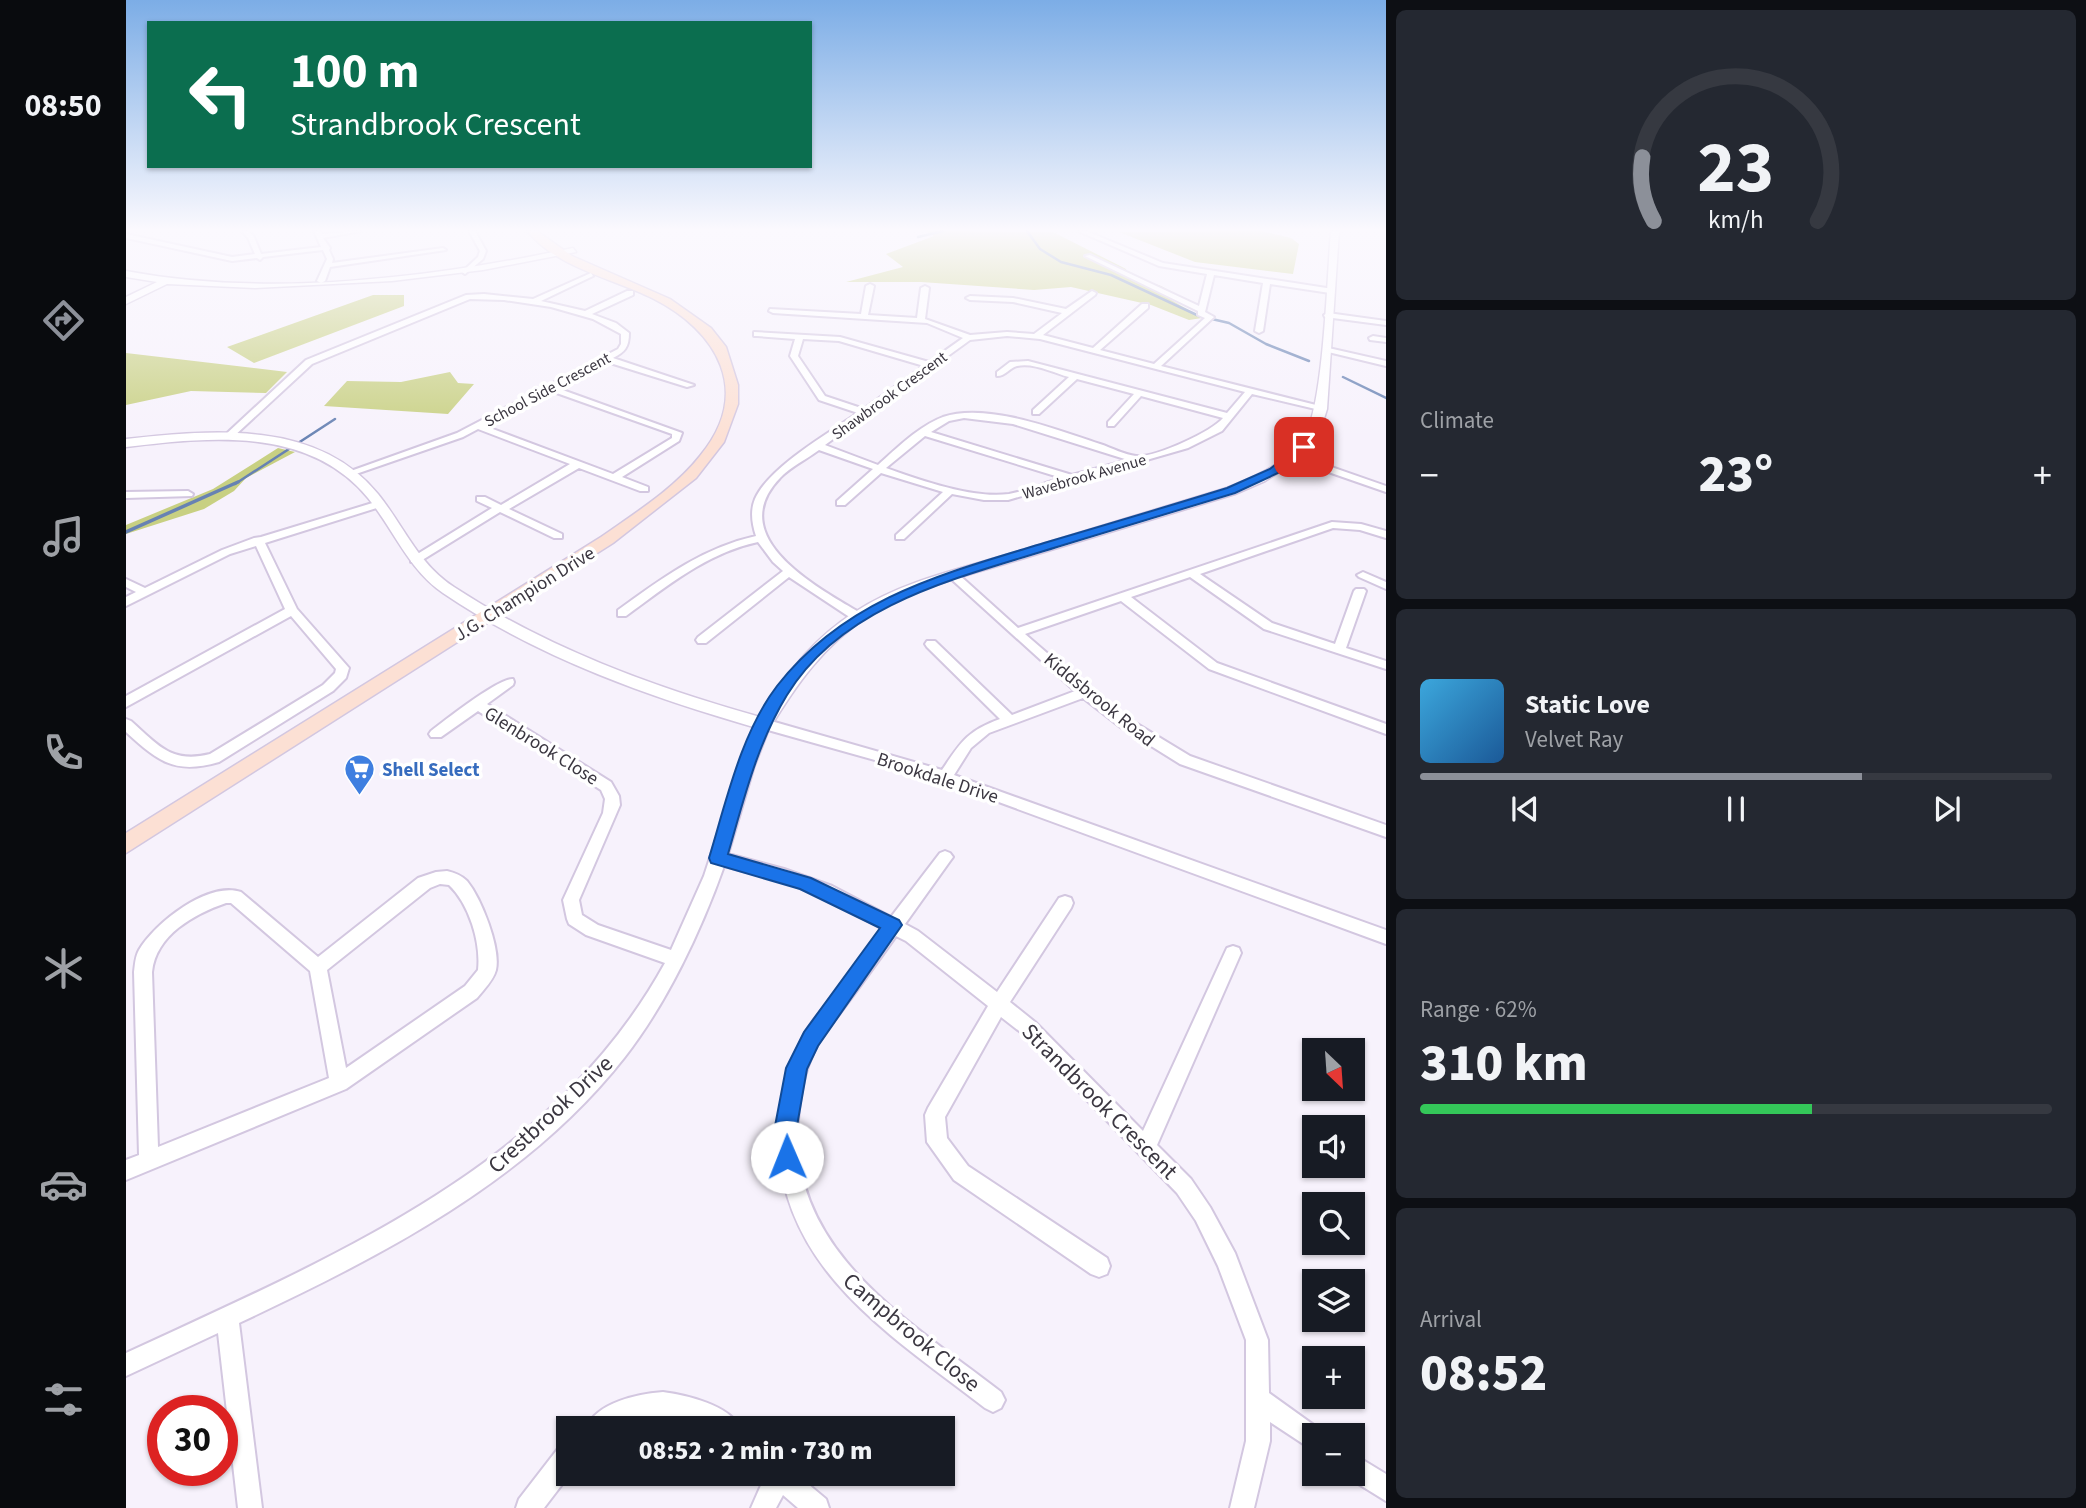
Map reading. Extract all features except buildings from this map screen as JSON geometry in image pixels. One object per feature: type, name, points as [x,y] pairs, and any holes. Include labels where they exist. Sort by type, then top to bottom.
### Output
[{"type":"main road","name":"J.G. Champion Drive","points":[[126,844],[492,615],[654,507],[709,455],[728,419],[732,373],[720,345],[707,330],[681,310],[664,301]]},
{"type":"street","name":"School Side Crescent","points":[[229,436],[300,367],[323,355],[458,301]]},
{"type":"street","name":"School Side Crescent","points":[[353,472],[477,426],[621,351],[625,333],[611,323],[536,301]]},
{"type":"street","points":[[583,315],[612,301]]},
{"type":"street","points":[[864,317],[867,301]]},
{"type":"street","points":[[922,320],[924,301]]},
{"type":"street","points":[[1019,301],[1068,312]]},
{"type":"street","points":[[1037,337],[1081,301]]},
{"type":"street","points":[[1155,367],[1210,317],[1184,301]]},
{"type":"street","points":[[1202,310],[1204,301]]},
{"type":"street","points":[[1259,331],[1264,301]]},
{"type":"street","points":[[764,724],[782,691],[797,671],[858,617],[918,587],[953,575],[1231,491],[1261,478],[1294,457],[1316,430],[1321,409],[1329,301]]},
{"type":"street","points":[[1094,351],[1145,306]]},
{"type":"street","points":[[773,311],[922,320],[970,338]]},
{"type":"street","points":[[1328,315],[1386,323]]},
{"type":"street","points":[[757,334],[851,341],[930,365]]},
{"type":"street","name":"Shawbrook Crescent","points":[[761,538],[757,519],[758,506],[768,485],[818,446],[970,338],[1007,334],[1037,337],[1321,409]]},
{"type":"street","points":[[800,336],[794,356],[817,392],[829,401],[865,412]]},
{"type":"street","points":[[1373,338],[1386,340]]},
{"type":"street","points":[[1327,349],[1386,364]]},
{"type":"street","points":[[606,359],[690,385]]},
{"type":"street","points":[[1000,374],[1013,364],[1021,362],[1231,417]]},
{"type":"street","points":[[1036,412],[1076,375]]},
{"type":"street","points":[[550,388],[677,433],[677,439],[614,478]]},
{"type":"street","name":"Wavebrook Avenue","points":[[818,446],[951,490],[980,496],[1008,497],[1140,460],[1204,438],[1231,417],[1250,391]]},
{"type":"street","points":[[1111,424],[1140,393]]},
{"type":"street","points":[[841,503],[926,433],[954,416],[984,415],[1140,460]]},
{"type":"street","points":[[477,426],[644,489]]},
{"type":"street","points":[[926,433],[1074,479]]},
{"type":"street","points":[[126,443],[229,436],[296,446],[331,458],[353,472]]},
{"type":"street","points":[[1294,457],[1385,486]]},
{"type":"street","points":[[415,560],[578,464]]},
{"type":"street","name":"Brookdale Drive","points":[[353,472],[379,504],[415,560],[437,582],[492,615],[614,678],[945,777],[1386,937]]},
{"type":"street","points":[[900,537],[951,490]]},
{"type":"street","points":[[126,495],[188,494]]},
{"type":"street","points":[[481,499],[558,536]]},
{"type":"street","points":[[126,602],[200,564],[258,540],[379,504]]},
{"type":"street","points":[[1018,632],[1332,525],[1362,527],[1386,535]]},
{"type":"street","points":[[622,613],[700,557],[729,545],[761,538],[789,572],[858,617]]},
{"type":"street","points":[[126,724],[167,760],[181,765],[197,764],[215,758],[328,688],[341,675],[343,668],[292,610],[258,540]]},
{"type":"street","points":[[702,640],[789,572]]},
{"type":"street","points":[[1191,573],[1268,626],[1386,665]]},
{"type":"street","name":"Kiddsbrook Road","points":[[953,575],[1086,692],[1153,745],[1185,760],[1386,831]]},
{"type":"street","points":[[1363,575],[1386,586]]},
{"type":"street","points":[[126,582],[144,592]]},
{"type":"street","points":[[1339,650],[1360,592]]},
{"type":"street","points":[[1122,596],[1213,666],[1386,729]]},
{"type":"street","points":[[126,702],[292,610]]},
{"type":"street","points":[[931,644],[1008,719]]},
{"type":"street","name":"Glenbrook Close","points":[[436,734],[508,682]]},
{"type":"street","points":[[945,777],[966,746],[984,730],[1086,692]]},
{"type":"street","name":"Glenbrook Close","points":[[477,704],[612,792],[614,802],[610,813],[570,900],[575,919],[592,930],[675,959]]},
{"type":"street","name":"Crestbrook Drive","points":[[126,1365],[335,1267],[428,1214],[505,1162],[576,1096],[631,1037],[675,959],[718,858],[749,754],[764,724]]},
{"type":"street","name":"Campbrook Close","points":[[945,857],[811,1039],[797,1068],[786,1126],[787,1157],[796,1194],[812,1229],[847,1281],[993,1400]]},
{"type":"street","name":"Strandbrook Crescent","points":[[718,858],[805,883],[893,925],[930,950],[1029,1028],[1147,1145],[1184,1186],[1203,1213],[1227,1261],[1257,1340],[1258,1441],[1242,1508]]},
{"type":"street","points":[[126,1170],[339,1083],[471,992],[488,969],[489,954],[467,894],[455,880],[446,877],[424,883],[318,967]]},
{"type":"street","points":[[149,1161],[143,963],[162,931],[200,905],[226,896],[235,897],[318,967],[339,1083]]},
{"type":"street","points":[[1065,903],[999,1004],[935,1115],[937,1142],[961,1174],[1098,1266]]},
{"type":"street","points":[[1147,1145],[1233,953]]},
{"type":"street","points":[[228,1317],[250,1508]]},
{"type":"street","points":[[1259,1400],[1302,1430]]},
{"type":"street","points":[[615,1416],[642,1405],[667,1402],[697,1409],[708,1416]]},
{"type":"street","points":[[528,1508],[556,1472]]},
{"type":"street","points":[[1365,1474],[1386,1489]]},
{"type":"street","points":[[762,1508],[773,1486]]},
{"type":"street","points":[[792,1486],[817,1508]]},
{"type":"green space","points":[[355,301],[404,301],[404,306],[254,363],[227,347]]},
{"type":"green space","points":[[1135,301],[1174,301],[1202,318],[1189,320]]},
{"type":"green space","points":[[126,353],[287,372],[266,393],[191,391],[126,405]]},
{"type":"green space","points":[[450,372],[458,383],[474,384],[448,414],[324,406],[347,381],[401,382]]},
{"type":"green space","points":[[278,448],[295,452],[246,478],[234,491],[204,509],[126,534],[126,525],[213,489]]},
{"type":"waterway","points":[[1168,301],[1199,316],[1229,323],[1266,344],[1309,361]]},
{"type":"waterway","points":[[1343,377],[1386,398]]},
{"type":"waterway","points":[[235,484],[335,419]]},
{"type":"waterway","points":[[126,532],[238,482]]},
{"type":"place","name":"Shell Select","points":[[359,796]]},
{"type":"route","points":[[787,1157],[789,1097],[797,1068],[811,1039],[893,925],[826,891],[783,875],[718,858],[749,754],[782,691],[815,652],[838,632],[862,614],[887,601],[953,575],[1231,491],[1286,464],[1304,447]]}]
